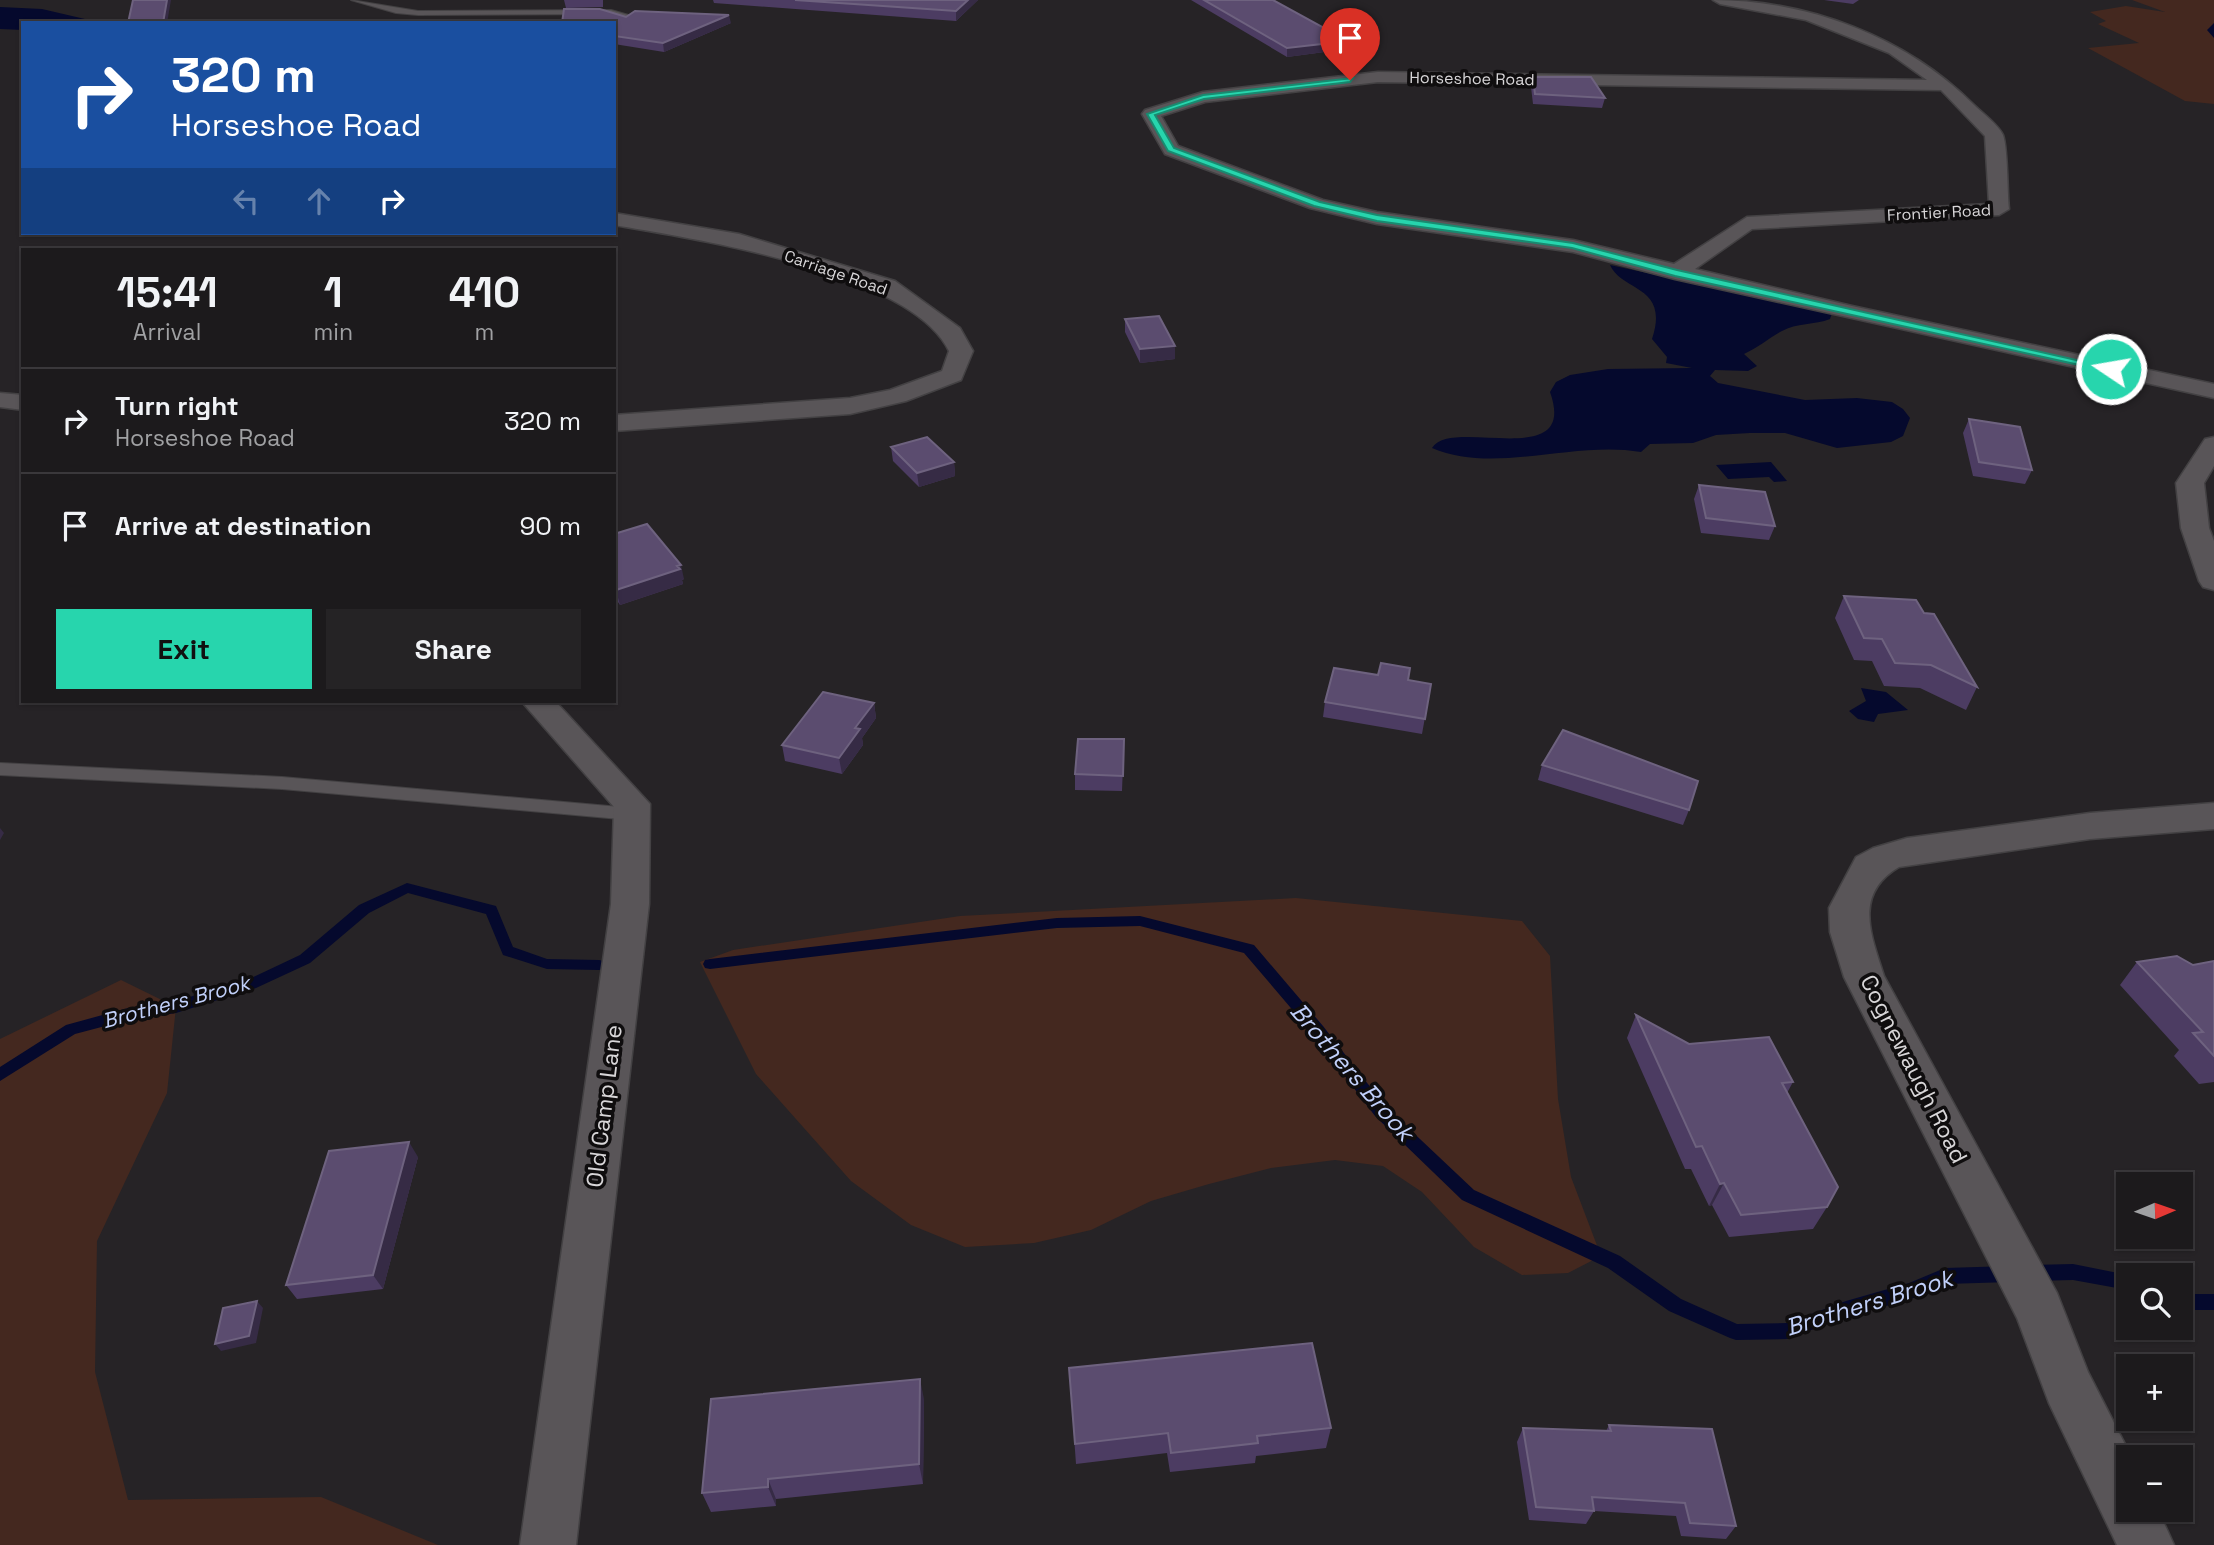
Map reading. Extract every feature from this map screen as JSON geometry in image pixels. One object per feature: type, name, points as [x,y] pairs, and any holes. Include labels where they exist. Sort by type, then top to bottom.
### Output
[{"type":"street","name":"Frontier Road","points":[[1675,273],[1747,223],[1999,209],[1994,135],[1945,85],[1894,50],[1810,16],[1720,0]]},
{"type":"street","name":"Horseshoe Road","points":[[1945,85],[1378,76],[1203,97],[1151,114],[1171,150],[1317,204],[1377,218],[1573,246],[1675,273],[2214,391]]},
{"type":"street","name":"Carriage Road","points":[[616,219],[739,240],[887,286],[952,333],[961,351],[953,375],[885,399],[824,408],[616,423]]},
{"type":"street","points":[[0,400],[21,403]]},
{"type":"street","points":[[2214,444],[2190,483],[2195,527],[2214,581]]},
{"type":"street","points":[[539,703],[632,804],[631,814]]},
{"type":"street","name":"Old Camp Lane","points":[[548,1545],[629,904],[631,814]]},
{"type":"street","name":"Cognewaugh Road","points":[[2116,1483],[2067,1385],[2039,1310],[1864,976],[1850,932],[1848,908],[1869,867],[1886,857],[1907,851],[2090,826],[2214,816]]},
{"type":"street","name":"Cognewaugh Road","points":[[2136,1522],[2147,1545]]},
{"type":"lane","points":[[354,0],[418,13],[611,12],[629,18],[630,21]]},
{"type":"lane","points":[[0,769],[282,783],[631,814]]},
{"type":"shaded area","points":[[2132,0],[2214,0],[2214,104],[2185,101],[2088,48],[2139,43],[2098,24],[2106,21],[2090,12],[2126,6],[2165,12]]},
{"type":"shaded area","points":[[1296,898],[1522,921],[1550,956],[1558,1099],[1571,1177],[1601,1256],[1568,1273],[1522,1275],[1474,1247],[1422,1192],[1383,1166],[1335,1160],[1271,1168],[1209,1184],[1151,1201],[1091,1230],[1034,1243],[965,1247],[911,1225],[851,1181],[756,1074],[700,962],[733,950],[960,916]]},
{"type":"shaded area","points":[[121,980],[176,1007],[167,1093],[97,1241],[95,1372],[128,1500],[321,1497],[438,1545],[0,1545],[0,1039]]},
{"type":"water","points":[[0,7],[42,9],[93,21],[21,21],[21,30],[0,29]]},
{"type":"water","points":[[1610,265],[1832,313],[1830,319],[1787,328],[1744,354],[1757,366],[1748,371],[1715,370],[1710,376],[1718,383],[1805,400],[1857,398],[1892,402],[1910,418],[1903,436],[1891,442],[1837,448],[1785,433],[1750,433],[1716,435],[1693,443],[1650,444],[1641,452],[1589,450],[1508,458],[1456,455],[1432,448],[1444,440],[1463,437],[1530,437],[1546,430],[1554,416],[1550,392],[1556,382],[1570,375],[1608,369],[1692,368],[1666,363],[1667,357],[1652,339],[1656,321],[1655,308],[1650,299],[1616,274]]},
{"type":"water","points":[[1771,462],[1787,481],[1774,482],[1769,477],[1728,479],[1716,465]]},
{"type":"water","points":[[1861,688],[1886,692],[1908,710],[1878,714],[1874,722],[1858,719],[1849,711],[1866,701]]},
{"type":"building","points":[[133,0],[167,0],[163,21],[128,21]]},
{"type":"building","points":[[795,0],[968,0],[956,11]]},
{"type":"building","points":[[1204,0],[1273,0],[1348,41],[1287,48]]},
{"type":"building","points":[[564,9],[600,9],[626,17],[635,11],[729,15],[663,43],[616,36],[616,21],[562,21]]},
{"type":"building","points":[[1533,77],[1591,77],[1605,98],[1535,94]]},
{"type":"building","points":[[1159,316],[1175,346],[1140,349],[1125,319]]},
{"type":"building","points":[[1969,419],[2020,427],[2032,470],[1979,462]]},
{"type":"building","points":[[927,437],[954,462],[917,473],[891,447]]},
{"type":"building","points":[[1699,485],[1765,492],[1775,526],[1706,518]]},
{"type":"building","points":[[647,524],[681,565],[677,566],[680,569],[616,590],[616,533]]},
{"type":"building","points":[[1844,596],[1916,600],[1924,613],[1934,614],[1977,687],[1931,665],[1895,663],[1882,639],[1864,638]]},
{"type":"building","points":[[1381,663],[1410,668],[1408,680],[1431,684],[1425,719],[1325,702],[1334,668],[1378,675]]},
{"type":"building","points":[[823,692],[874,703],[855,728],[860,729],[839,758],[782,745]]},
{"type":"building","points":[[1563,730],[1698,781],[1689,810],[1542,765]]},
{"type":"building","points":[[1078,739],[1124,739],[1123,776],[1075,774]]},
{"type":"building","points":[[2177,956],[2193,965],[2214,961],[2214,1056],[2193,1033],[2203,1032],[2137,962]]},
{"type":"building","points":[[1636,1015],[1689,1044],[1769,1037],[1793,1082],[1782,1083],[1838,1187],[1827,1207],[1741,1215],[1724,1183],[1720,1184],[1702,1146],[1696,1147]]},
{"type":"building","points":[[409,1142],[373,1275],[286,1285],[329,1151]]},
{"type":"building","points":[[257,1301],[249,1336],[215,1344],[223,1308]]},
{"type":"building","points":[[1312,1343],[1331,1428],[1257,1436],[1258,1443],[1171,1453],[1168,1433],[1075,1444],[1069,1368]]},
{"type":"building","points":[[920,1379],[919,1464],[768,1479],[768,1487],[702,1493],[711,1399]]},
{"type":"building","points":[[1609,1425],[1712,1429],[1736,1526],[1690,1523],[1685,1503],[1592,1497],[1594,1511],[1536,1507],[1523,1428],[1611,1431]]},
{"type":"waterway","points":[[2214,25],[2210,30],[2214,36]]},
{"type":"waterway","name":"Brothers Brook","points":[[0,1075],[71,1029],[128,1014],[176,1007],[251,984],[305,959],[364,909],[407,888],[491,910],[508,951],[547,964],[599,965]]},
{"type":"waterway","name":"Brothers Brook","points":[[710,964],[1057,923],[1140,921],[1249,949],[1318,1030],[1380,1111],[1468,1195],[1614,1262],[1675,1305],[1736,1332],[1787,1331],[1846,1309],[1911,1291],[1945,1276],[2010,1274]]},
{"type":"waterway","name":"Brothers Brook","points":[[2032,1273],[2073,1272],[2116,1280]]},
{"type":"waterway","name":"Brothers Brook","points":[[2193,1302],[2214,1302]]},
{"type":"route","points":[[1350,80],[1203,97],[1151,114],[1171,150],[1317,204],[1377,218],[1573,246],[1675,273],[2111,369]]}]
